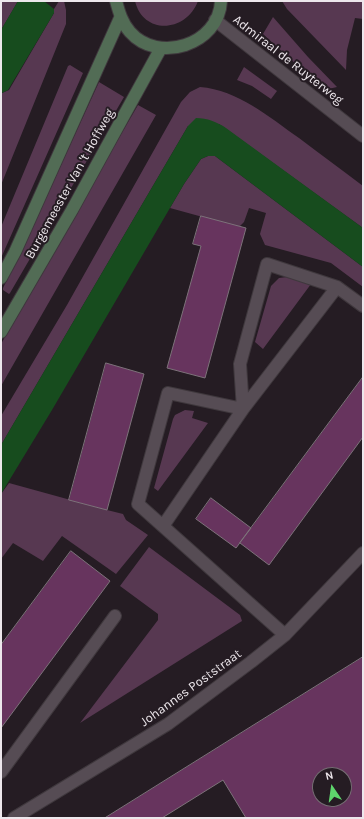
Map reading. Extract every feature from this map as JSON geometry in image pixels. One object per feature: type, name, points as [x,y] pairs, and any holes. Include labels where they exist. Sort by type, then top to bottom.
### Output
[{"type":"main road","points":[[116,1],[120,18],[130,32],[144,43],[161,48],[182,47],[202,37],[216,20],[221,6],[221,1]]},
{"type":"main road","name":"Burgemeester Van 't Hoffweg","points":[[1,278],[15,252],[120,18]]},
{"type":"main road","name":"Burgemeester Van 't Hoffweg","points":[[1,332],[161,48]]},
{"type":"street","name":"Admiraal de Ruyterweg","points":[[216,20],[363,136]]},
{"type":"street","points":[[243,409],[240,364],[267,264],[337,287],[363,306]]},
{"type":"street","points":[[163,526],[243,409],[337,287]]},
{"type":"street","points":[[243,409],[168,393],[138,504],[285,635]]},
{"type":"street","name":"Johannes Poststraat","points":[[14,818],[168,724],[285,635],[363,553]]},
{"type":"street","points":[[1,772],[115,616]]},
{"type":"shaded area","points":[[1,1],[18,1],[1,30]]},
{"type":"shaded area","points":[[18,1],[44,1],[54,9],[54,13],[8,90],[1,95],[1,30]]},
{"type":"shaded area","points":[[59,1],[64,1],[66,10],[66,24],[1,185],[1,95],[9,90],[54,13],[54,9]]},
{"type":"shaded area","points":[[135,1],[198,1],[192,12],[184,19],[175,24],[165,26],[155,24],[147,20],[140,12]]},
{"type":"shaded area","points":[[282,1],[363,1],[363,19],[355,18],[347,50],[346,70],[287,9]]},
{"type":"shaded area","points":[[273,17],[337,87],[324,90],[263,34]]},
{"type":"shaded area","points":[[70,65],[83,73],[1,258],[1,227],[68,66]]},
{"type":"shaded area","points":[[244,67],[277,91],[271,99],[252,86],[237,80]]},
{"type":"shaded area","points":[[99,82],[124,97],[9,294],[3,290],[3,288],[23,248]]},
{"type":"shaded area","points":[[200,87],[227,93],[265,113],[363,186],[363,228],[219,124],[188,126],[1,445],[1,416],[67,305],[181,102],[190,92]]},
{"type":"shaded area","points":[[138,105],[156,115],[1,386],[1,344]]},
{"type":"shaded area","points":[[196,118],[212,121],[226,128],[363,228],[363,267],[215,156],[208,156],[201,159],[184,184],[52,410],[1,494],[1,445],[188,126]]},
{"type":"shaded area","points":[[208,156],[215,156],[363,267],[363,287],[331,263],[265,245],[260,234],[266,213],[249,208],[244,222],[239,227],[170,208],[201,159]]},
{"type":"shaded area","points":[[287,277],[311,284],[263,349],[255,342],[271,286],[279,278]]},
{"type":"shaded area","points":[[185,410],[194,411],[192,418],[208,423],[158,491],[154,488],[173,419],[175,415]]},
{"type":"shaded area","points":[[9,483],[123,514],[126,520],[148,535],[116,574],[62,536],[43,561],[13,543],[1,559],[1,494]]},
{"type":"shaded area","points":[[149,547],[240,615],[242,621],[80,723],[158,620],[158,614],[120,586]]},
{"type":"building","points":[[201,216],[246,228],[205,378],[167,368],[201,246],[193,244]]},
{"type":"building","points":[[106,363],[144,374],[107,510],[69,500]]},
{"type":"building","points":[[363,377],[363,437],[269,565],[240,543]]},
{"type":"building","points":[[211,498],[251,528],[236,548],[196,519]]},
{"type":"building","points":[[71,551],[110,581],[1,728],[1,645]]},
{"type":"building","points":[[363,657],[363,818],[246,818],[223,780],[162,818],[105,818]]}]
